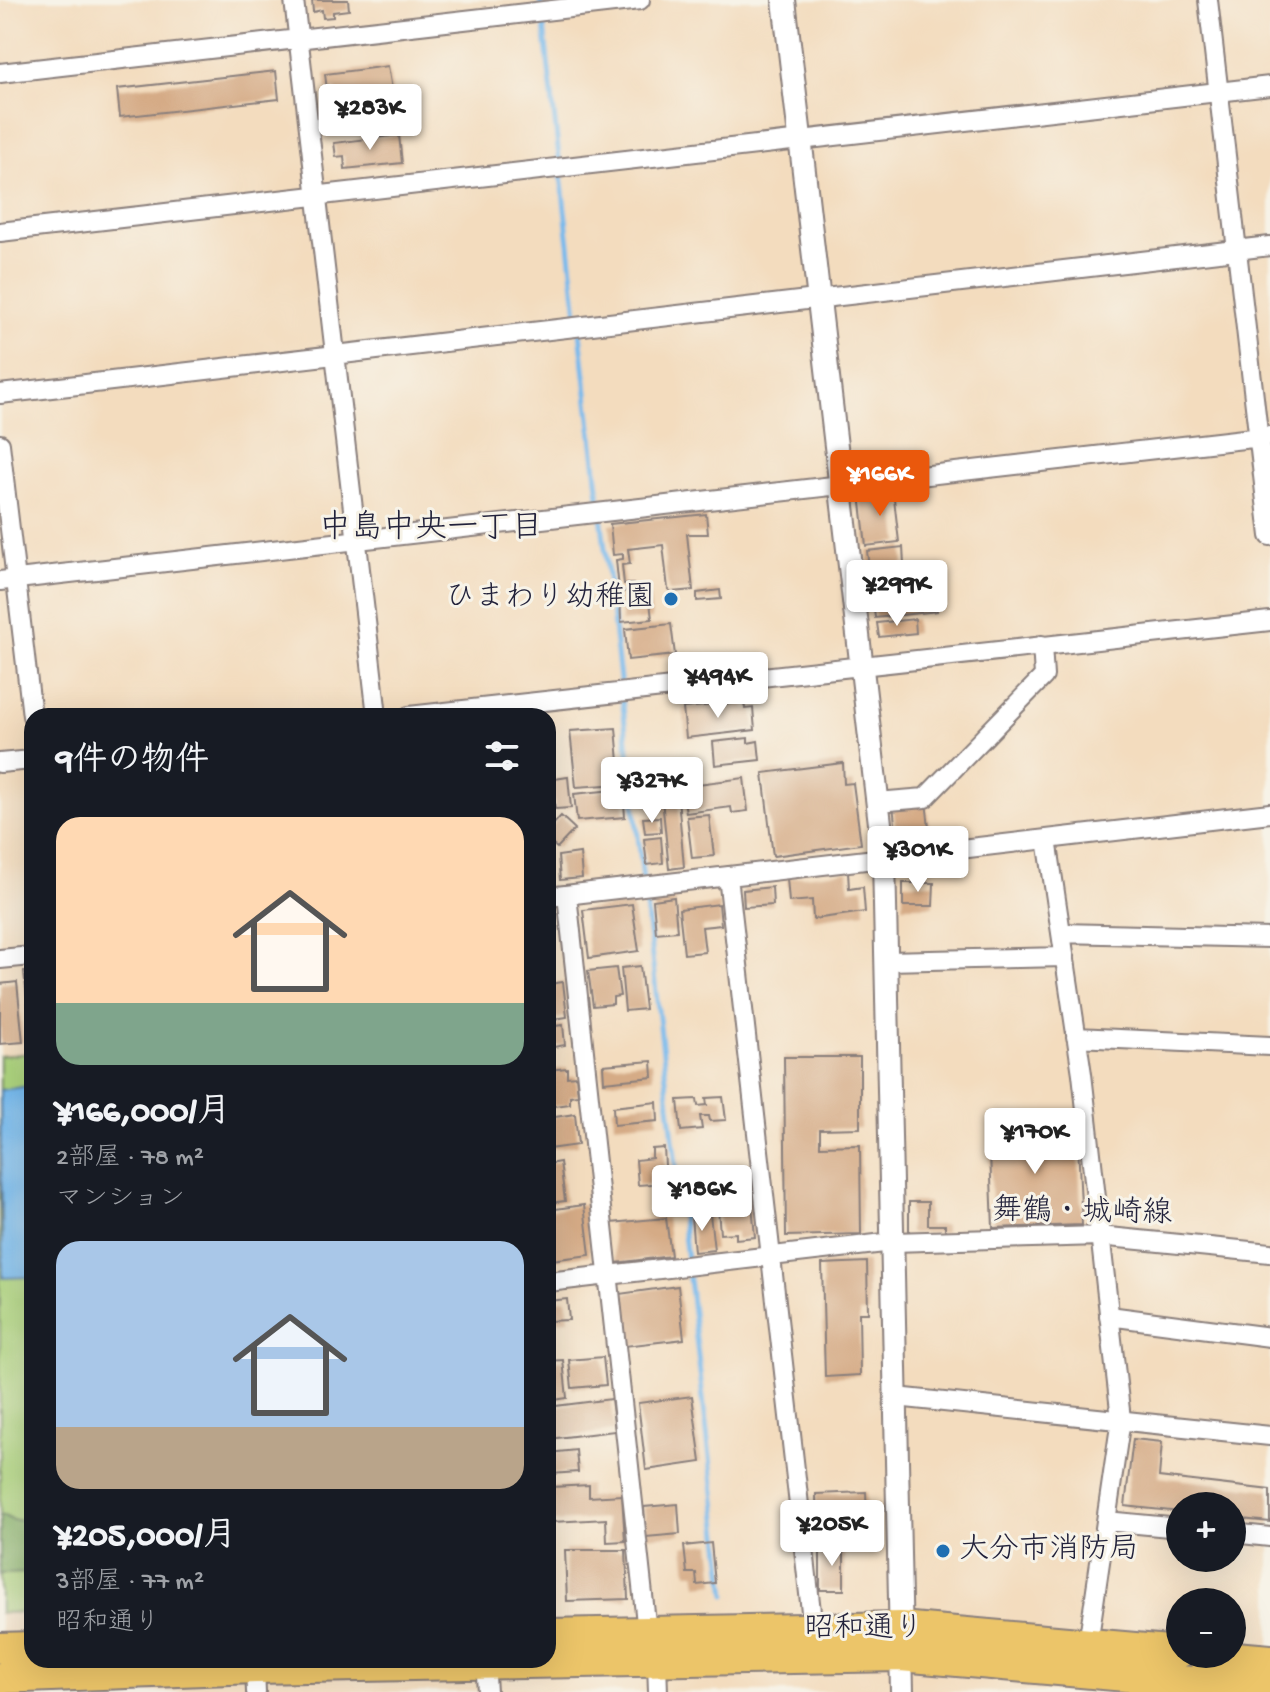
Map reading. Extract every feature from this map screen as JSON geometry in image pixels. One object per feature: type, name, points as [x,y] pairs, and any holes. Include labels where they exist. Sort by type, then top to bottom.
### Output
[{"type":"highway","name":"昭和通り","points":[[556,1634],[813,1629],[901,1641],[1070,1680],[1270,1689]]},
{"type":"highway","name":"昭和通り","points":[[556,1668],[901,1641],[1088,1644],[1166,1651]]},
{"type":"highway","points":[[0,1648],[24,1647]]},
{"type":"highway","points":[[1246,1658],[1270,1660]]},
{"type":"highway","name":"昭和通り","points":[[0,1678],[255,1680],[554,1668]]},
{"type":"street","points":[[294,0],[376,708]]},
{"type":"street","points":[[0,73],[640,0]]},
{"type":"street","points":[[784,0],[884,858],[902,1692]]},
{"type":"street","points":[[1208,0],[1237,250],[1264,437],[1270,536]]},
{"type":"street","points":[[0,232],[1270,86]]},
{"type":"street","points":[[0,394],[1270,246]]},
{"type":"street","points":[[8,580],[1264,437]]},
{"type":"street","points":[[0,444],[8,580],[31,708]]},
{"type":"street","points":[[480,708],[1270,621]]},
{"type":"street","points":[[877,802],[925,798],[1044,676],[1042,645]]},
{"type":"street","points":[[0,763],[24,761]]},
{"type":"street","points":[[556,896],[1270,813]]},
{"type":"street","points":[[1047,839],[1076,1037],[1121,1419],[1088,1644]]},
{"type":"street","points":[[728,876],[813,1629]]},
{"type":"street","points":[[567,895],[647,1632]]},
{"type":"street","points":[[1061,933],[1270,938]]},
{"type":"street","points":[[0,959],[24,957]]},
{"type":"street","points":[[887,961],[1065,957]]},
{"type":"street","points":[[1076,1037],[1270,1046]]},
{"type":"street","name":"舞鶴・城崎線","points":[[610,1275],[893,1242],[1099,1236],[1270,1253]]},
{"type":"street","points":[[556,1281],[610,1275]]},
{"type":"street","points":[[1109,1316],[1270,1337]]},
{"type":"street","points":[[896,1397],[1270,1436]]},
{"type":"street","points":[[1106,1521],[1166,1527]]},
{"type":"street","points":[[1246,1534],[1270,1537]]},
{"type":"street","points":[[657,1662],[658,1692]]},
{"type":"green space","points":[[24,1054],[24,1612],[0,1613],[0,1056]]},
{"type":"green space","points":[[0,1514],[12,1520],[24,1520],[24,1573],[0,1574]]},
{"type":"water","points":[[24,1087],[24,1277],[3,1278],[0,1090]]},
{"type":"building","points":[[312,0],[348,0],[349,10],[333,12],[333,17],[323,18],[322,10],[313,12]]},
{"type":"building","points":[[388,66],[393,95],[338,103],[336,89],[327,90],[325,74]]},
{"type":"building","points":[[276,71],[279,99],[120,117],[117,89]]},
{"type":"building","points":[[399,135],[402,163],[345,169],[344,156],[336,157],[334,143]]},
{"type":"building","points":[[893,490],[899,542],[866,546],[860,494]]},
{"type":"building","points":[[706,514],[708,534],[687,534],[693,590],[671,592],[668,589],[663,545],[628,549],[630,564],[622,565],[624,584],[633,584],[634,595],[649,593],[652,619],[621,622],[620,592],[627,591],[619,589],[616,560],[623,559],[623,554],[613,555],[610,524]]},
{"type":"building","points":[[903,547],[904,564],[869,568],[867,551]]},
{"type":"building","points":[[932,567],[937,611],[875,618],[870,575]]},
{"type":"building","points":[[720,590],[721,599],[697,601],[697,593]]},
{"type":"building","points":[[915,619],[916,633],[879,637],[877,623]]},
{"type":"building","points":[[671,624],[675,655],[628,660],[625,629]]},
{"type":"building","points":[[744,702],[745,709],[753,708],[755,730],[686,738],[683,708]]},
{"type":"building","points":[[616,728],[621,784],[576,787],[570,731]]},
{"type":"building","points":[[748,738],[748,743],[758,741],[760,760],[715,765],[713,742]]},
{"type":"building","points":[[843,763],[844,784],[853,783],[861,844],[773,856],[763,773]]},
{"type":"building","points":[[568,777],[571,808],[556,809],[556,779]]},
{"type":"building","points":[[744,778],[748,811],[732,813],[731,807],[686,813],[682,786]]},
{"type":"building","points":[[677,786],[684,867],[669,869],[661,789]]},
{"type":"building","points":[[623,789],[625,817],[577,821],[574,794]]},
{"type":"building","points":[[926,801],[930,837],[897,841],[893,805]]},
{"type":"building","points":[[709,815],[714,856],[692,858],[687,817]]},
{"type":"building","points":[[561,816],[575,829],[557,848],[556,847],[556,821]]},
{"type":"building","points":[[660,817],[661,832],[645,833],[643,818]]},
{"type":"building","points":[[661,837],[663,863],[647,865],[644,839]]},
{"type":"building","points":[[580,853],[582,878],[560,880],[558,856]]},
{"type":"building","points":[[848,871],[849,889],[863,887],[865,912],[813,919],[812,900],[789,902],[787,878]]},
{"type":"building","points":[[903,883],[934,883],[933,906],[903,906]]},
{"type":"building","points":[[772,887],[773,905],[744,907],[743,890]]},
{"type":"building","points":[[674,897],[677,931],[656,933],[653,900]]},
{"type":"building","points":[[632,904],[639,951],[589,958],[583,910]]},
{"type":"building","points":[[719,904],[721,925],[702,927],[705,952],[684,954],[679,909]]},
{"type":"building","points":[[640,966],[645,1009],[625,1011],[621,968]]},
{"type":"building","points":[[616,968],[620,996],[613,997],[613,1004],[593,1006],[588,971]]},
{"type":"building","points":[[17,982],[23,1042],[0,1044],[0,984]]},
{"type":"building","points":[[563,982],[567,1017],[556,1019],[556,983]]},
{"type":"building","points":[[563,1025],[565,1045],[556,1047],[556,1026]]},
{"type":"building","points":[[784,1057],[860,1057],[860,1128],[820,1129],[820,1146],[860,1145],[861,1234],[786,1236]]},
{"type":"building","points":[[652,1061],[653,1077],[604,1082],[603,1065]]},
{"type":"building","points":[[567,1068],[567,1077],[576,1076],[578,1095],[570,1096],[570,1104],[556,1106],[556,1069]]},
{"type":"building","points":[[723,1097],[726,1120],[710,1121],[709,1116],[700,1116],[702,1129],[681,1131],[678,1100],[697,1099],[698,1106],[707,1105],[706,1098]]},
{"type":"building","points":[[657,1102],[658,1121],[614,1125],[613,1107]]},
{"type":"building","points":[[575,1114],[578,1145],[556,1148],[556,1117]]},
{"type":"building","points":[[1077,1125],[1082,1225],[993,1228],[989,1127]]},
{"type":"building","points":[[664,1148],[666,1183],[638,1185],[636,1160],[652,1158],[652,1149]]},
{"type":"building","points":[[560,1162],[565,1201],[556,1202],[556,1163]]},
{"type":"building","points":[[909,1202],[928,1202],[928,1225],[945,1225],[945,1233],[909,1233]]},
{"type":"building","points":[[752,1204],[755,1237],[736,1239],[736,1233],[720,1234],[718,1208]]},
{"type":"building","points":[[584,1205],[590,1255],[556,1259],[556,1209]]},
{"type":"building","points":[[710,1214],[714,1250],[694,1252],[691,1216]]},
{"type":"building","points":[[666,1218],[671,1256],[616,1263],[611,1223]]},
{"type":"building","points":[[867,1262],[868,1313],[859,1313],[860,1375],[825,1377],[822,1264]]},
{"type":"building","points":[[678,1286],[684,1339],[625,1346],[619,1294]]},
{"type":"building","points":[[567,1299],[569,1320],[556,1321],[556,1300]]},
{"type":"building","points":[[603,1357],[606,1385],[572,1388],[569,1360]]},
{"type":"building","points":[[556,1360],[563,1360],[567,1398],[556,1400]]},
{"type":"building","points":[[692,1396],[701,1462],[646,1470],[638,1403]]},
{"type":"building","points":[[611,1399],[615,1431],[556,1438],[556,1406]]},
{"type":"building","points":[[1133,1439],[1162,1442],[1159,1477],[1270,1490],[1270,1522],[1246,1519],[1246,1492],[1166,1492],[1166,1510],[1125,1506]]},
{"type":"building","points":[[576,1450],[578,1472],[556,1474],[556,1452]]},
{"type":"building","points":[[589,1485],[589,1497],[622,1495],[625,1541],[607,1542],[606,1519],[556,1522],[556,1487]]},
{"type":"building","points":[[866,1492],[868,1535],[817,1537],[816,1494]]},
{"type":"building","points":[[678,1504],[680,1534],[646,1537],[644,1507]]},
{"type":"building","points":[[711,1543],[715,1583],[697,1585],[696,1573],[687,1573],[684,1546]]},
{"type":"building","points":[[820,1547],[844,1547],[844,1590],[820,1590]]},
{"type":"building","points":[[565,1550],[626,1550],[628,1599],[567,1601]]},
{"type":"waterway","points":[[541,0],[578,323]]},
{"type":"waterway","points":[[580,332],[621,688]]},
{"type":"waterway","points":[[622,698],[687,1260]]},
{"type":"waterway","points":[[688,1270],[726,1595]]},
{"type":"place","name":"ひまわり幼稚園","points":[[671,599]]},
{"type":"place","name":"大分市消防局","points":[[943,1551]]},
{"type":"district","name":"中島中央一丁目","points":[[431,530]]}]
